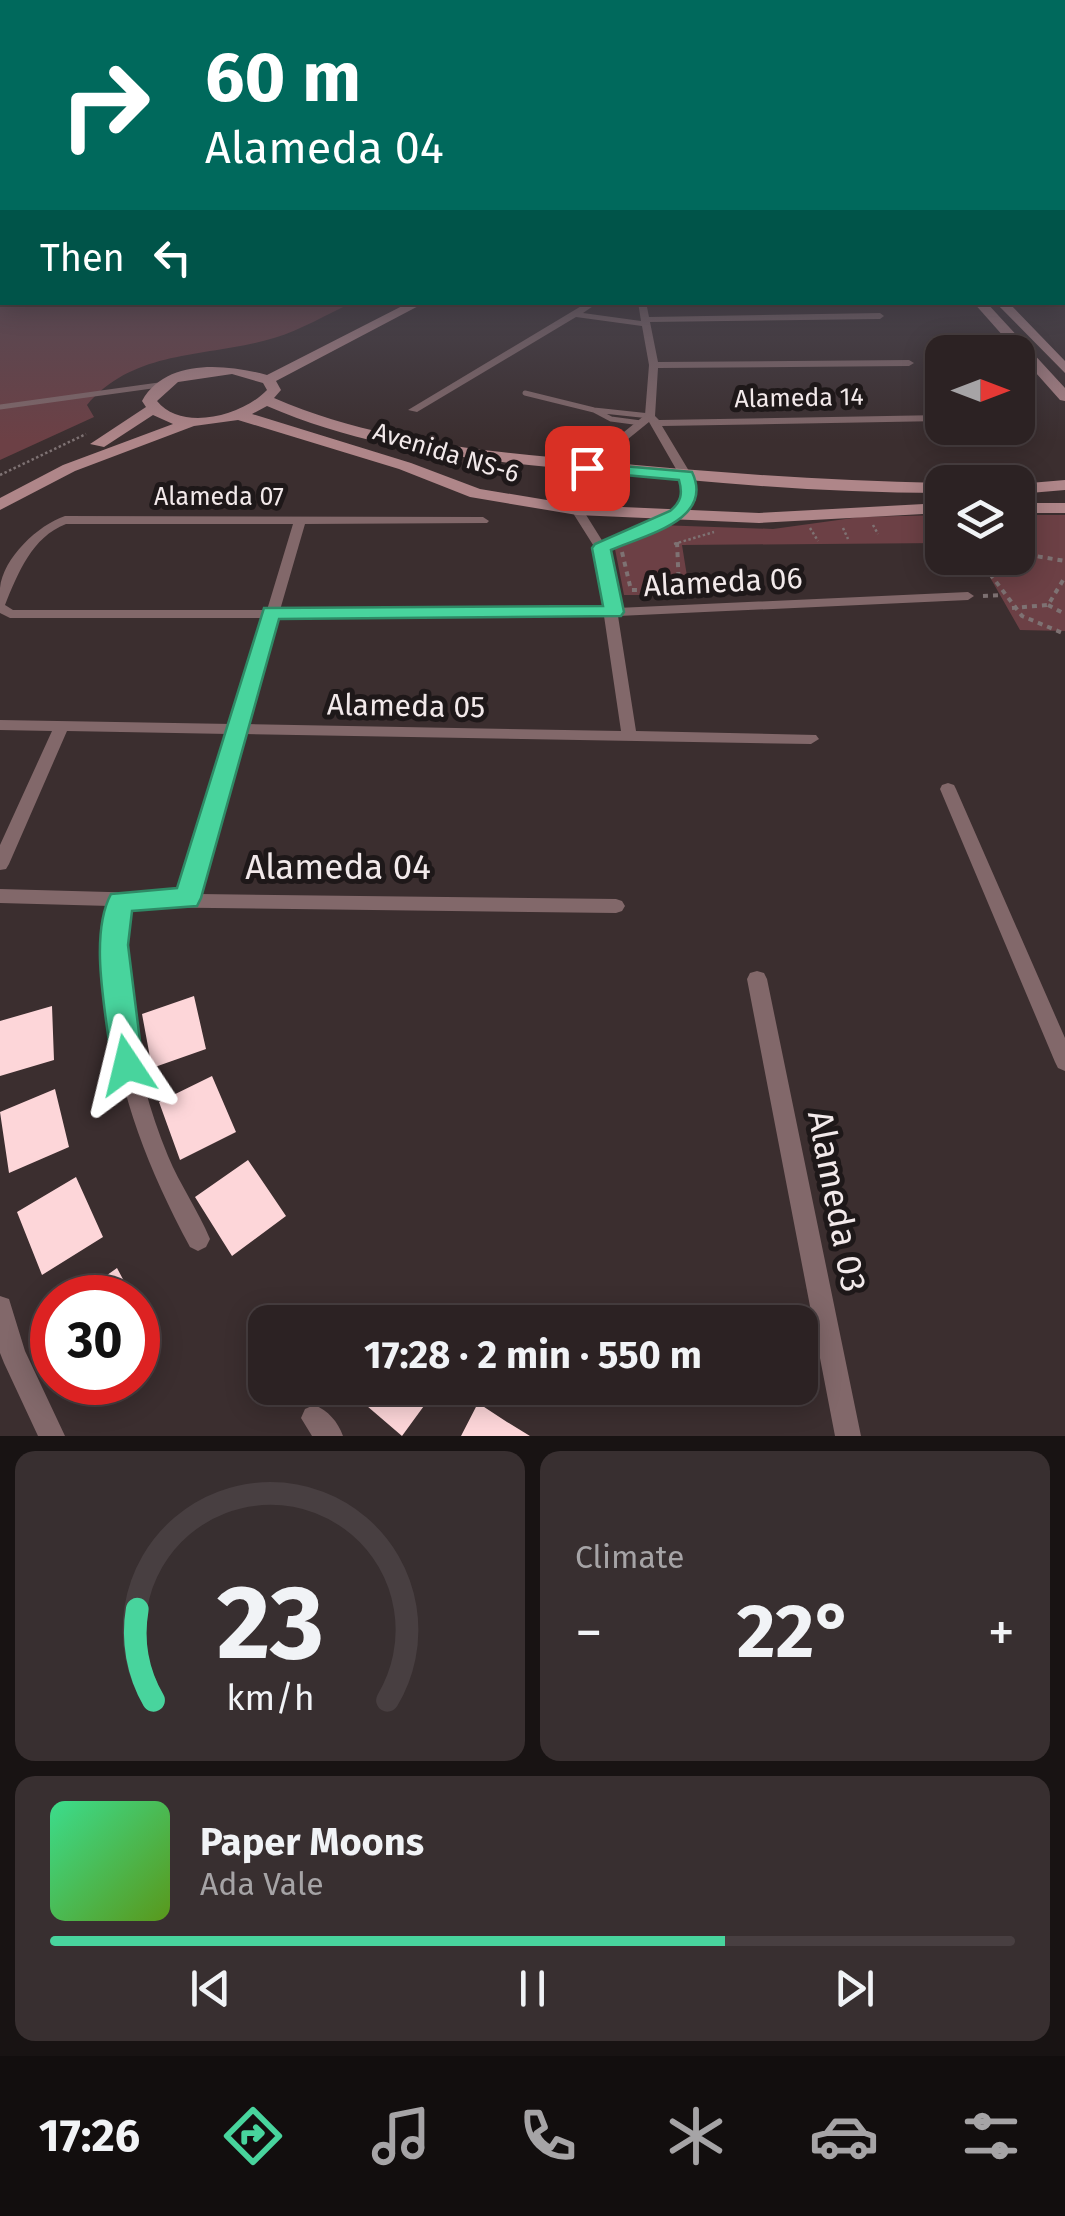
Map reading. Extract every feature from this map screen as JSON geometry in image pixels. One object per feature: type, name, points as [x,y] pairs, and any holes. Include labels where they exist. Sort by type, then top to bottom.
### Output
[{"type":"street","points":[[268,380],[410,307]]},
{"type":"street","points":[[413,410],[587,307]]},
{"type":"street","points":[[602,548],[676,514],[690,500],[686,476],[649,421],[654,364],[643,307]]},
{"type":"street","points":[[983,307],[1065,398]]},
{"type":"street","points":[[1006,307],[1065,369]]},
{"type":"street","points":[[575,314],[646,322],[880,316]]},
{"type":"street","points":[[68,468],[154,397],[193,373],[232,370],[323,349]]},
{"type":"street","points":[[654,364],[909,362]]},
{"type":"street","points":[[0,504],[68,468],[144,437],[199,421],[240,415],[268,401],[274,390],[268,380],[232,370]]},
{"type":"street","points":[[154,397],[170,418],[199,421]]},
{"type":"street","name":"Avenida NS-6","points":[[268,401],[298,416],[404,446],[686,476],[925,487]]},
{"type":"street","name":"Avenida NS-6","points":[[240,415],[405,466],[476,493],[577,510],[759,518],[925,509]]},
{"type":"street","name":"Alameda 14","points":[[649,421],[925,418]]},
{"type":"street","points":[[629,736],[602,548],[577,510],[573,488],[587,468],[649,421]]},
{"type":"street","points":[[1035,488],[1065,485]]},
{"type":"street","points":[[1035,508],[1065,508]]},
{"type":"street","points":[[188,898],[300,520]]},
{"type":"street","name":"Alameda 07","points":[[60,614],[10,614],[0,605],[5,588],[34,541],[56,522],[483,521]]},
{"type":"street","name":"Alameda 06","points":[[60,614],[614,612],[968,596]]},
{"type":"street","name":"Alameda 05","points":[[0,725],[811,739]]},
{"type":"street","points":[[0,864],[62,725]]},
{"type":"street","points":[[948,788],[1065,1062]]},
{"type":"street","name":"Alameda 04","points":[[0,896],[120,902],[188,898],[616,906]]},
{"type":"street","points":[[120,902],[114,945],[127,1065],[169,1188],[198,1239]]},
{"type":"street","name":"Alameda 03","points":[[757,980],[848,1436]]},
{"type":"street","points":[[0,1308],[13,1354],[52,1436]]},
{"type":"lane","points":[[126,392],[154,397]]},
{"type":"lane","points":[[0,407],[126,392],[154,397]]},
{"type":"lane","points":[[525,393],[649,421]]},
{"type":"lane","points":[[594,410],[611,419],[649,421]]},
{"type":"path","points":[[0,475],[100,428]]},
{"type":"path","points":[[841,524],[848,538]]},
{"type":"path","points":[[810,528],[818,541]]},
{"type":"path","points":[[695,532],[714,532]]},
{"type":"path","points":[[714,532],[715,540]]},
{"type":"path","points":[[622,548],[631,590],[679,590],[674,542],[714,532]]},
{"type":"path","points":[[1035,556],[1065,561]]},
{"type":"path","points":[[989,575],[1017,616],[1042,630],[1065,634]]},
{"type":"path","points":[[1048,605],[1065,576]]},
{"type":"path","points":[[968,596],[1003,595]]},
{"type":"path","points":[[1012,608],[1048,605],[1065,614]]},
{"type":"shaded area","points":[[0,307],[344,307],[274,338],[174,358],[127,373],[87,405],[94,417],[0,460]]},
{"type":"shaded area","points":[[925,515],[925,543],[682,545],[690,595],[624,595],[614,544],[658,525],[773,529],[860,517]]},
{"type":"shaded area","points":[[1035,515],[1065,515],[1065,631],[1020,630],[989,575],[1035,575]]},
{"type":"building","points":[[194,996],[206,1049],[152,1068],[142,1014]]},
{"type":"building","points":[[52,1006],[54,1060],[0,1076],[0,1021]]},
{"type":"building","points":[[212,1076],[236,1132],[180,1160],[159,1102]]},
{"type":"building","points":[[55,1089],[69,1147],[9,1173],[0,1112]]},
{"type":"building","points":[[248,1160],[286,1216],[232,1256],[195,1197]]},
{"type":"building","points":[[76,1177],[103,1237],[42,1275],[17,1212]]},
{"type":"building","points":[[366,1405],[425,1405],[402,1436]]},
{"type":"building","points":[[477,1405],[481,1405],[530,1436],[461,1436]]},
{"type":"route","points":[[127,1065],[118,1010],[114,945],[120,902],[188,898],[271,613],[614,612],[602,548],[676,514],[686,506],[691,492],[686,476],[587,468]]}]
